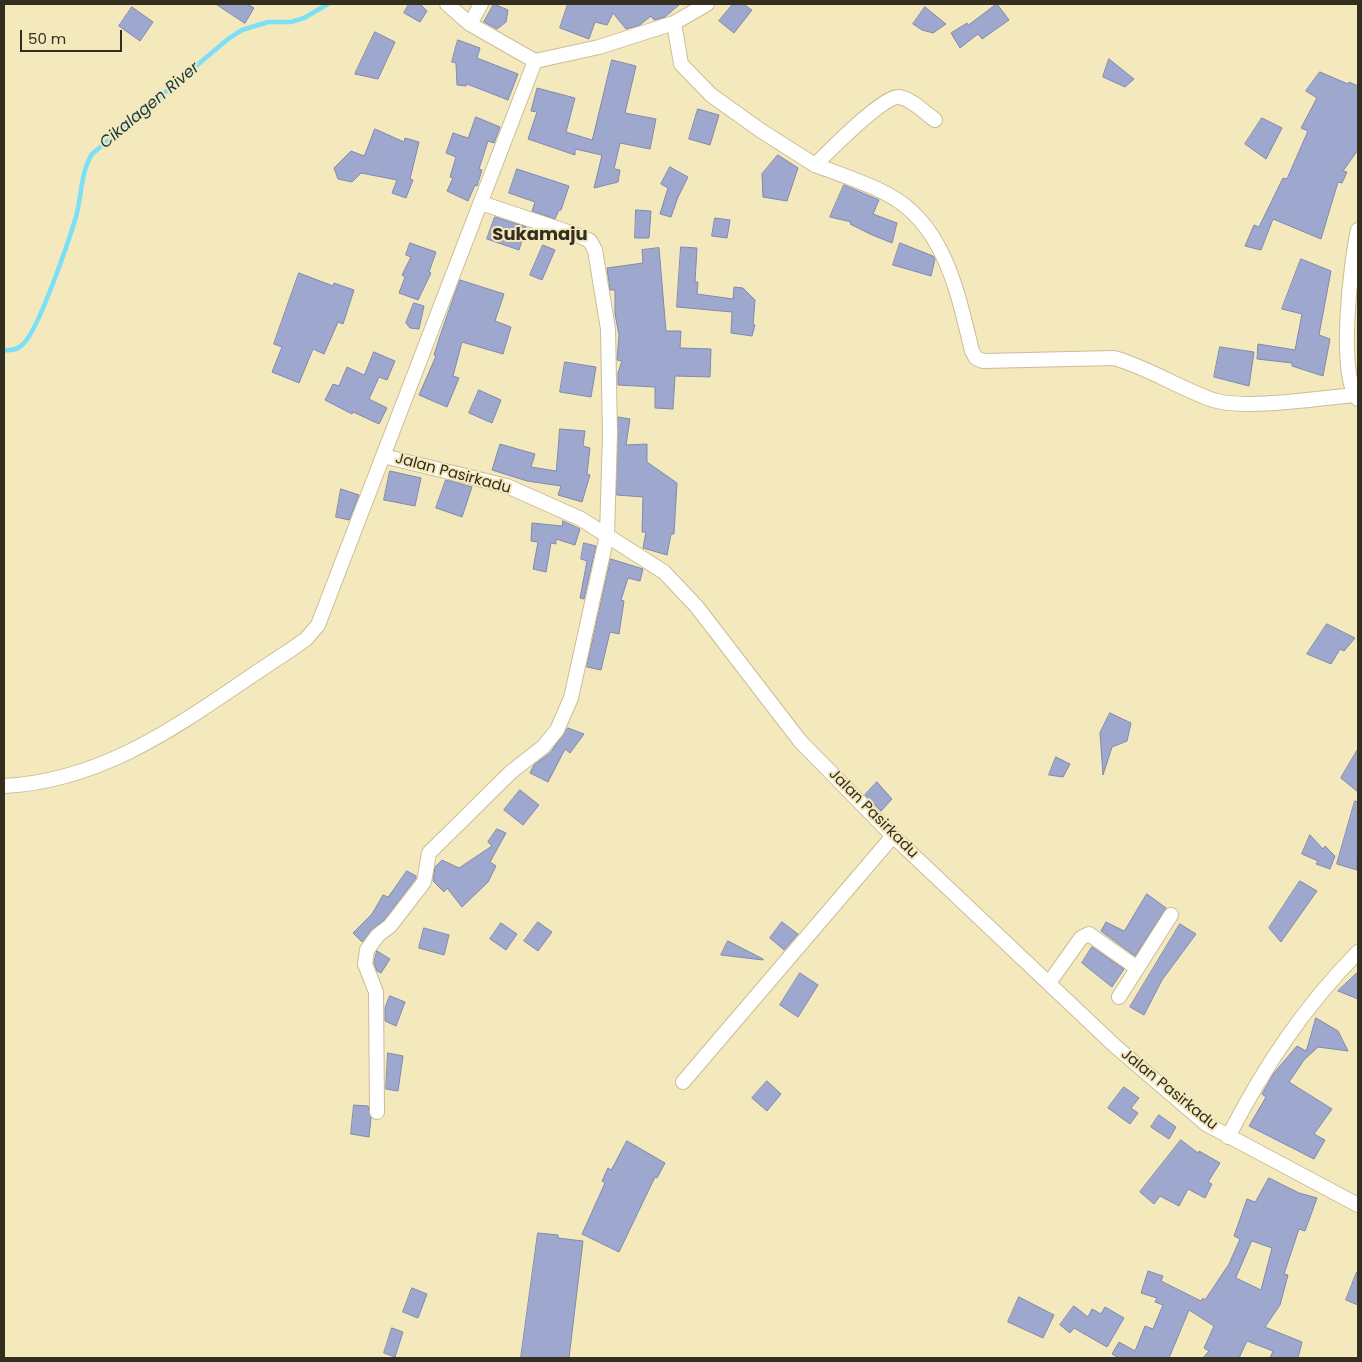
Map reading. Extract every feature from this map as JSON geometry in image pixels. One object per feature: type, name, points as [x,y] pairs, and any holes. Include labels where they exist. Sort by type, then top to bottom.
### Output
[{"type":"street","points":[[447,4],[470,24],[535,61],[599,47],[674,23],[707,4]]},
{"type":"street","points":[[470,24],[481,4]]},
{"type":"street","points":[[674,23],[681,64],[705,89],[760,130],[816,164],[888,194],[911,211],[924,226],[949,268],[972,351],[976,358],[983,361],[1114,358],[1134,364],[1214,400],[1235,405],[1357,397],[1350,372],[1348,336],[1349,279],[1358,230]]},
{"type":"street","points":[[4,786],[25,785],[67,776],[105,764],[155,739],[306,638],[318,625],[328,604],[535,61]]},
{"type":"street","points":[[816,164],[847,133],[894,97],[908,101],[935,120]]},
{"type":"street","points":[[377,1112],[376,992],[365,964],[367,950],[378,935],[390,926],[424,882],[429,853],[490,792],[543,747],[557,730],[571,698],[607,535],[610,434],[608,329],[595,250],[590,241],[580,236],[481,203]]},
{"type":"street","name":"Jalan Pasirkadu","points":[[384,456],[507,486],[581,520],[664,572],[697,607],[800,741],[893,836],[1115,1046],[1206,1124],[1358,1206]]},
{"type":"street","points":[[683,1082],[893,836]]},
{"type":"street","points":[[1119,997],[1170,915]]},
{"type":"street","points":[[1049,984],[1081,938],[1090,934],[1137,968]]},
{"type":"street","points":[[1228,1137],[1274,1054],[1328,983],[1358,952]]},
{"type":"building","points":[[216,4],[247,4],[254,8],[245,23]]},
{"type":"building","points":[[409,4],[420,4],[427,11],[420,22],[404,13]]},
{"type":"building","points":[[494,4],[508,10],[506,22],[497,29],[484,22]]},
{"type":"building","points":[[568,4],[680,4],[665,17],[654,20],[651,16],[640,25],[626,29],[613,13],[607,25],[595,22],[589,39],[560,28]]},
{"type":"building","points":[[733,4],[743,4],[752,10],[734,33],[719,21]]},
{"type":"building","points":[[997,4],[1009,20],[982,39],[978,34],[960,48],[951,33],[967,23],[968,25]]},
{"type":"building","points":[[132,7],[153,22],[140,41],[119,26]]},
{"type":"building","points":[[925,7],[946,24],[933,33],[922,30],[913,24]]},
{"type":"building","points":[[375,32],[395,42],[378,79],[355,74]]},
{"type":"building","points":[[458,40],[480,48],[477,58],[518,74],[508,100],[467,84],[466,86],[457,85],[456,63],[452,62]]},
{"type":"building","points":[[1109,59],[1134,79],[1125,87],[1103,77]]},
{"type":"building","points":[[612,60],[636,66],[625,113],[656,119],[650,149],[620,143],[614,169],[620,170],[618,182],[594,188],[602,155],[575,149],[575,155],[528,139],[537,112],[531,111],[537,88],[575,98],[566,132],[592,140]]},
{"type":"building","points":[[1320,72],[1348,84],[1349,82],[1358,86],[1358,150],[1343,171],[1347,172],[1342,183],[1338,182],[1321,239],[1273,219],[1261,250],[1245,246],[1254,225],[1259,227],[1283,178],[1287,179],[1308,131],[1301,128],[1317,98],[1306,91]]},
{"type":"building","points":[[698,109],[719,115],[710,145],[689,139]]},
{"type":"building","points":[[476,117],[500,127],[494,143],[488,141],[479,169],[482,170],[477,186],[475,185],[468,201],[447,191],[453,178],[450,177],[456,157],[446,153],[453,133],[468,138]]},
{"type":"building","points":[[1262,118],[1282,128],[1266,159],[1245,144]]},
{"type":"building","points":[[375,129],[404,142],[405,138],[419,142],[410,179],[413,180],[406,198],[392,193],[397,180],[361,173],[352,182],[338,179],[334,168],[351,151],[364,156]]},
{"type":"building","points":[[778,155],[798,168],[787,201],[763,197],[762,174]]},
{"type":"building","points":[[670,167],[688,177],[671,217],[660,214],[668,188],[661,184]]},
{"type":"building","points":[[517,169],[569,186],[561,210],[559,210],[555,219],[532,211],[535,202],[509,193]]},
{"type":"building","points":[[844,185],[879,200],[873,214],[897,223],[892,243],[850,224],[851,222],[830,217]]},
{"type":"building","points":[[636,210],[651,211],[649,238],[635,238]]},
{"type":"building","points":[[495,217],[526,227],[519,250],[487,239]]},
{"type":"building","points":[[715,218],[730,220],[727,238],[712,236]]},
{"type":"building","points":[[410,243],[436,252],[429,272],[431,273],[418,300],[399,293],[405,277],[402,275],[411,257],[406,255]]},
{"type":"building","points":[[900,243],[933,256],[935,259],[931,276],[893,265]]},
{"type":"building","points":[[543,245],[555,250],[542,280],[530,275]]},
{"type":"building","points":[[681,247],[697,248],[695,282],[698,282],[697,294],[733,299],[734,287],[743,288],[755,300],[753,325],[755,325],[752,336],[731,333],[732,312],[677,307]]},
{"type":"building","points":[[659,248],[666,331],[681,331],[680,348],[711,349],[710,377],[675,376],[673,409],[655,408],[655,387],[618,385],[618,373],[622,361],[617,360],[619,335],[615,314],[615,290],[610,290],[607,268],[643,263],[642,250]]},
{"type":"building","points":[[1301,259],[1331,271],[1319,335],[1330,339],[1323,376],[1292,366],[1292,363],[1257,359],[1258,344],[1295,350],[1302,314],[1282,309]]},
{"type":"building","points":[[299,273],[333,286],[334,283],[354,290],[343,324],[338,322],[324,354],[313,349],[299,383],[272,372],[282,347],[274,344]]},
{"type":"building","points":[[460,280],[504,294],[495,321],[511,327],[503,354],[462,342],[453,376],[459,378],[447,407],[419,395],[436,356],[434,355],[440,336]]},
{"type":"building","points":[[414,303],[424,306],[419,329],[410,328],[406,323]]},
{"type":"building","points":[[1220,347],[1254,352],[1249,386],[1214,377]]},
{"type":"building","points":[[374,352],[395,361],[387,380],[379,377],[369,399],[387,408],[379,424],[353,412],[352,414],[325,400],[333,384],[339,386],[347,367],[364,375]]},
{"type":"building","points":[[565,362],[596,367],[591,397],[560,392]]},
{"type":"building","points":[[479,390],[501,400],[492,423],[469,413]]},
{"type":"building","points":[[618,417],[630,419],[626,445],[647,444],[647,462],[677,483],[674,534],[671,534],[667,555],[643,548],[646,532],[642,532],[643,497],[617,495]]},
{"type":"building","points":[[560,429],[585,431],[583,446],[590,448],[587,474],[590,475],[582,502],[558,495],[561,486],[527,481],[492,470],[500,444],[535,454],[531,467],[556,471]]},
{"type":"building","points":[[390,471],[421,478],[415,506],[384,500]]},
{"type":"building","points":[[446,480],[472,487],[462,517],[436,508]]},
{"type":"building","points":[[341,489],[359,495],[349,520],[336,517]]},
{"type":"building","points":[[563,521],[580,529],[575,545],[556,539],[556,544],[551,543],[546,572],[533,569],[538,542],[531,541],[532,523],[562,526]]},
{"type":"building","points":[[584,543],[596,546],[584,599],[580,598],[587,561],[581,559]]},
{"type":"building","points":[[611,559],[643,569],[640,581],[628,578],[621,600],[624,601],[619,634],[610,632],[601,670],[587,667]]},
{"type":"building","points":[[1327,624],[1355,638],[1344,651],[1340,649],[1331,664],[1307,654]]},
{"type":"building","points":[[1110,713],[1131,723],[1127,741],[1112,747],[1103,775],[1100,733]]},
{"type":"building","points":[[568,728],[584,734],[570,753],[565,749],[548,782],[530,773],[534,765],[550,753]]},
{"type":"building","points":[[1358,749],[1358,792],[1341,778]]},
{"type":"building","points":[[1056,757],[1070,764],[1063,777],[1049,775]]},
{"type":"building","points":[[877,782],[892,799],[881,811],[865,795]]},
{"type":"building","points":[[520,790],[539,805],[523,825],[504,810]]},
{"type":"building","points":[[1355,801],[1358,802],[1357,870],[1337,864]]},
{"type":"building","points":[[497,829],[506,833],[490,862],[496,866],[488,882],[462,907],[447,888],[444,892],[433,881],[435,867],[442,860],[459,868],[492,846],[488,842]]},
{"type":"building","points":[[1310,835],[1323,849],[1325,846],[1335,856],[1330,869],[1316,864],[1318,861],[1302,854]]},
{"type":"building","points":[[407,871],[416,876],[416,878],[384,920],[371,930],[362,942],[353,933],[372,914],[383,895],[388,897]]},
{"type":"building","points":[[1300,881],[1317,891],[1281,942],[1269,928]]},
{"type":"building","points":[[1147,894],[1166,908],[1135,956],[1101,931],[1106,922],[1124,931]]},
{"type":"building","points":[[538,922],[552,932],[538,951],[524,941]]},
{"type":"building","points":[[782,922],[798,934],[784,950],[770,938]]},
{"type":"building","points":[[501,923],[517,934],[506,950],[490,939]]},
{"type":"building","points":[[1180,924],[1196,934],[1162,980],[1144,1015],[1130,1007]]},
{"type":"building","points":[[424,928],[449,935],[444,955],[419,948]]},
{"type":"building","points":[[728,941],[763,959],[763,960],[721,955]]},
{"type":"building","points":[[1092,947],[1124,969],[1112,987],[1082,963]]},
{"type":"building","points":[[377,951],[390,959],[381,973],[377,971],[374,963]]},
{"type":"building","points":[[1358,972],[1358,999],[1338,991]]},
{"type":"building","points":[[800,973],[818,985],[798,1017],[780,1005]]},
{"type":"building","points":[[390,996],[405,1002],[396,1026],[385,1021],[385,1008]]},
{"type":"building","points":[[1316,1018],[1338,1031],[1348,1051],[1318,1047],[1304,1060],[1289,1082],[1332,1109],[1314,1134],[1325,1140],[1314,1159],[1249,1126],[1266,1097],[1262,1094],[1274,1073],[1297,1046],[1306,1051]]},
{"type":"building","points":[[388,1053],[403,1056],[398,1091],[386,1089]]},
{"type":"building","points":[[767,1081],[781,1094],[767,1111],[752,1098]]},
{"type":"building","points":[[1124,1087],[1139,1098],[1131,1108],[1138,1113],[1130,1124],[1108,1108]]},
{"type":"building","points":[[354,1105],[368,1106],[371,1118],[369,1137],[351,1134]]},
{"type":"building","points":[[1159,1115],[1176,1127],[1169,1139],[1151,1127]]},
{"type":"building","points":[[1181,1140],[1198,1153],[1199,1151],[1220,1163],[1208,1182],[1212,1184],[1205,1198],[1188,1189],[1179,1206],[1160,1196],[1154,1204],[1140,1192]]},
{"type":"building","points":[[627,1141],[665,1163],[657,1178],[655,1177],[619,1252],[582,1234],[605,1183],[602,1181],[608,1168],[611,1170]]},
{"type":"building","points":[[1269,1178],[1299,1193],[1317,1198],[1305,1231],[1299,1229],[1284,1274],[1288,1275],[1280,1305],[1265,1327],[1302,1342],[1298,1358],[1270,1358],[1273,1351],[1247,1341],[1239,1358],[1203,1358],[1209,1351],[1204,1348],[1214,1326],[1189,1310],[1169,1358],[1119,1358],[1112,1354],[1119,1342],[1135,1351],[1145,1326],[1153,1329],[1163,1305],[1155,1302],[1157,1298],[1141,1293],[1148,1271],[1163,1276],[1161,1281],[1201,1301],[1203,1298],[1205,1300],[1229,1264],[1240,1239],[1234,1236],[1247,1199],[1255,1202]],"holes":[[[1252,1241],[1272,1248],[1261,1290],[1236,1278]]]},
{"type":"building","points":[[538,1233],[558,1235],[558,1238],[583,1241],[569,1358],[521,1358]]},
{"type":"building","points":[[1358,1272],[1358,1305],[1346,1300]]},
{"type":"building","points":[[412,1288],[427,1294],[418,1318],[403,1312]]},
{"type":"building","points":[[1019,1297],[1054,1315],[1043,1338],[1008,1322]]},
{"type":"building","points":[[1074,1306],[1088,1317],[1092,1309],[1101,1314],[1105,1307],[1124,1318],[1107,1347],[1074,1328],[1070,1333],[1060,1325]]},
{"type":"building","points":[[392,1328],[403,1332],[395,1357],[384,1353]]},
{"type":"waterway","name":"Cikalagen River","points":[[4,350],[20,347],[37,321],[71,231],[77,212],[85,169],[92,154],[228,39],[242,30],[268,22],[291,22],[304,18],[328,4]]},
{"type":"district","name":"Sukamaju","points":[[540,235]]}]
